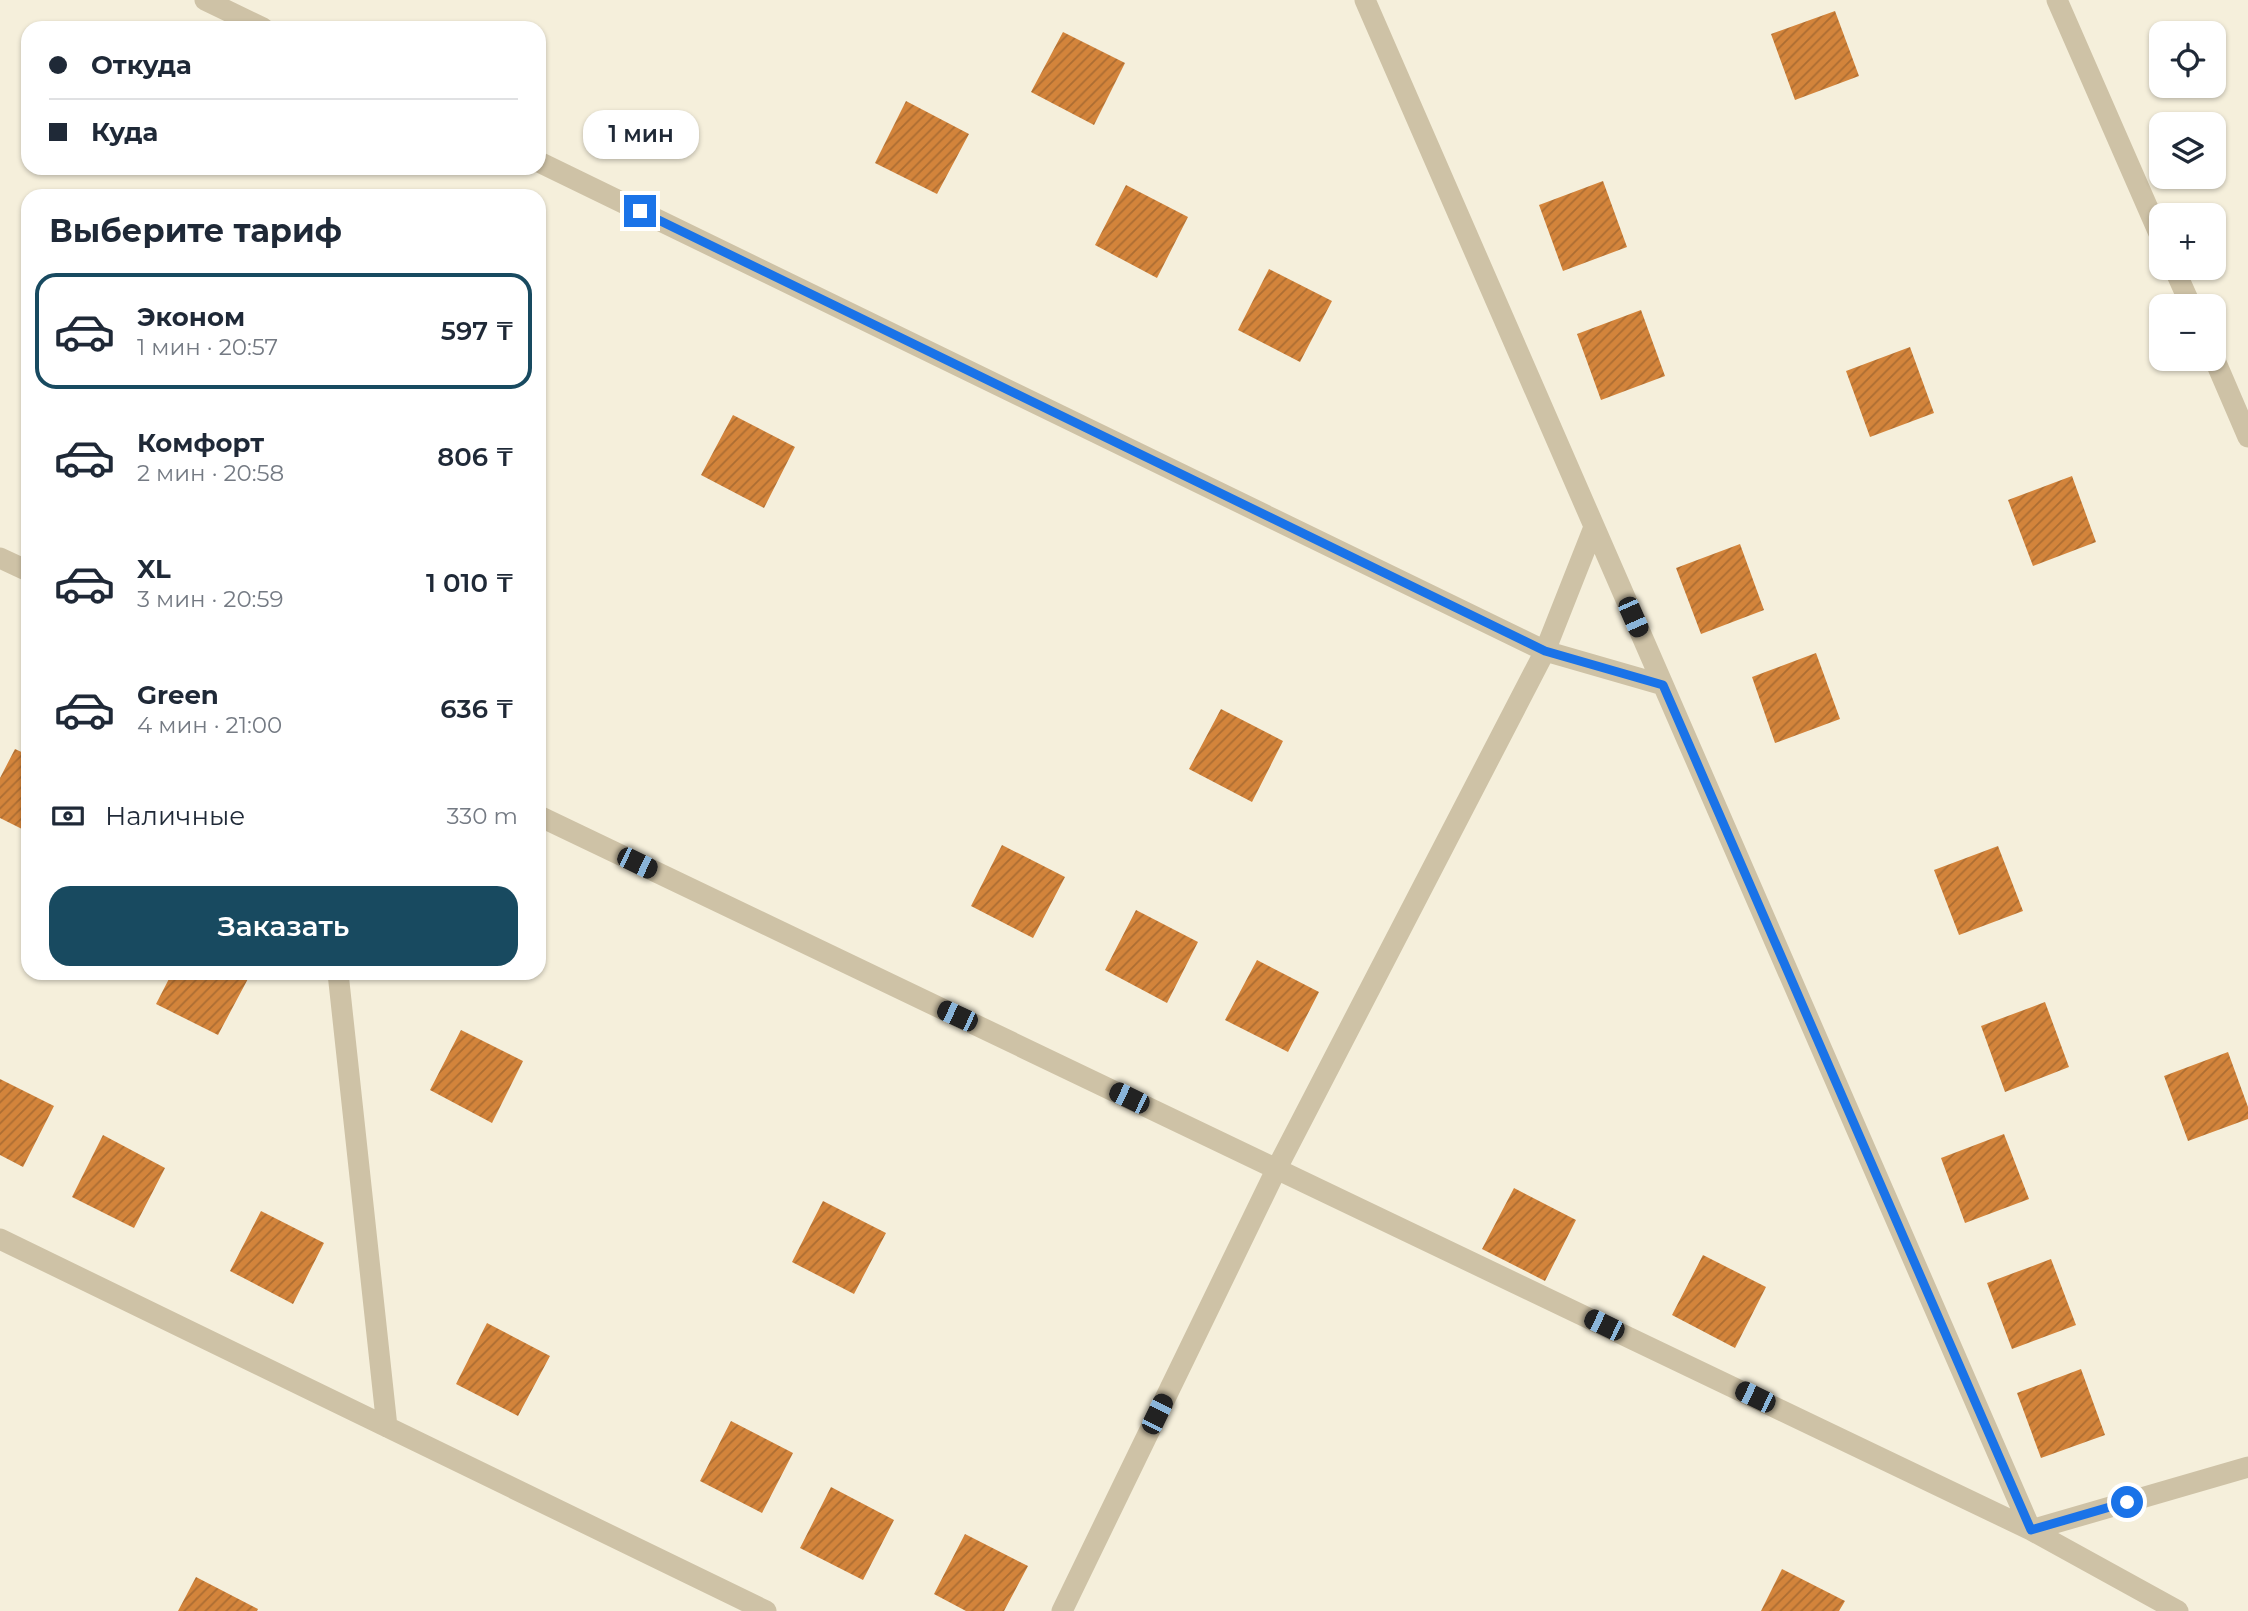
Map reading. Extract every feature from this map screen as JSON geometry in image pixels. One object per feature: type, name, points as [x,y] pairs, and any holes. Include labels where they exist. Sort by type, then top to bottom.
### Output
[{"type":"lane","points":[[205,0],[248,21]]},
{"type":"lane","points":[[1364,0],[2031,1530]]},
{"type":"lane","points":[[2057,0],[2149,211]]},
{"type":"lane","points":[[546,165],[1545,651],[1663,685]]},
{"type":"lane","points":[[2220,371],[2248,437]]},
{"type":"lane","points":[[1062,1611],[1277,1168],[1545,651],[1594,527]]},
{"type":"lane","points":[[0,558],[21,568]]},
{"type":"lane","points":[[546,819],[2031,1530],[2178,1611]]},
{"type":"lane","points":[[339,980],[387,1427]]},
{"type":"lane","points":[[0,1239],[766,1611]]},
{"type":"lane","points":[[2031,1530],[2248,1467]]},
{"type":"building","points":[[1835,11],[1859,76],[1795,100],[1771,34]]},
{"type":"building","points":[[1063,32],[1125,63],[1094,125],[1031,92]]},
{"type":"building","points":[[906,101],[969,134],[937,194],[875,163]]},
{"type":"building","points":[[1603,181],[1627,247],[1563,271],[1539,205]]},
{"type":"building","points":[[1126,185],[1188,217],[1157,278],[1095,245]]},
{"type":"building","points":[[1269,269],[1332,301],[1300,362],[1238,330]]},
{"type":"building","points":[[1641,310],[1665,376],[1601,400],[1577,334]]},
{"type":"building","points":[[1910,347],[1934,413],[1870,437],[1846,371]]},
{"type":"building","points":[[733,415],[795,447],[764,508],[701,475]]},
{"type":"building","points":[[2072,476],[2096,542],[2033,566],[2008,500]]},
{"type":"building","points":[[1740,544],[1764,610],[1701,634],[1676,568]]},
{"type":"building","points":[[1816,653],[1840,719],[1775,743],[1752,677]]},
{"type":"building","points":[[1221,709],[1283,741],[1252,802],[1189,769]]},
{"type":"building","points":[[15,749],[21,752],[21,828],[0,818],[0,778]]},
{"type":"building","points":[[1002,845],[1065,877],[1033,938],[971,906]]},
{"type":"building","points":[[1998,846],[2023,911],[1959,935],[1934,870]]},
{"type":"building","points":[[1136,910],[1198,942],[1167,1003],[1105,970]]},
{"type":"building","points":[[1257,960],[1319,992],[1288,1052],[1225,1020]]},
{"type":"building","points":[[168,980],[247,980],[218,1035],[156,1004]]},
{"type":"building","points":[[2045,1002],[2069,1067],[2005,1092],[1981,1026]]},
{"type":"building","points":[[461,1030],[523,1061],[492,1123],[430,1090]]},
{"type":"building","points":[[2228,1052],[2248,1107],[2248,1119],[2188,1141],[2164,1076]]},
{"type":"building","points":[[0,1079],[54,1106],[23,1167],[0,1155]]},
{"type":"building","points":[[2004,1134],[2029,1199],[1965,1223],[1941,1158]]},
{"type":"building","points":[[103,1135],[165,1168],[134,1228],[72,1197]]},
{"type":"building","points":[[1514,1188],[1576,1220],[1545,1281],[1482,1249]]},
{"type":"building","points":[[823,1201],[886,1233],[854,1294],[792,1262]]},
{"type":"building","points":[[261,1211],[324,1243],[293,1304],[230,1271]]},
{"type":"building","points":[[1703,1255],[1766,1287],[1735,1348],[1672,1315]]},
{"type":"building","points":[[2051,1259],[2076,1325],[2012,1349],[1987,1283]]},
{"type":"building","points":[[487,1323],[550,1356],[518,1416],[456,1384]]},
{"type":"building","points":[[2081,1369],[2105,1435],[2041,1458],[2017,1393]]},
{"type":"building","points":[[731,1421],[793,1453],[762,1513],[700,1481]]},
{"type":"building","points":[[831,1487],[894,1520],[863,1580],[800,1548]]},
{"type":"building","points":[[965,1534],[1028,1566],[1004,1611],[966,1611],[934,1594]]},
{"type":"building","points":[[1782,1569],[1845,1601],[1839,1611],[1761,1611]]},
{"type":"building","points":[[196,1577],[258,1609],[257,1611],[178,1611]]},
{"type":"route","points":[[640,211],[1545,651],[1663,685],[2031,1530],[2127,1502]]}]
